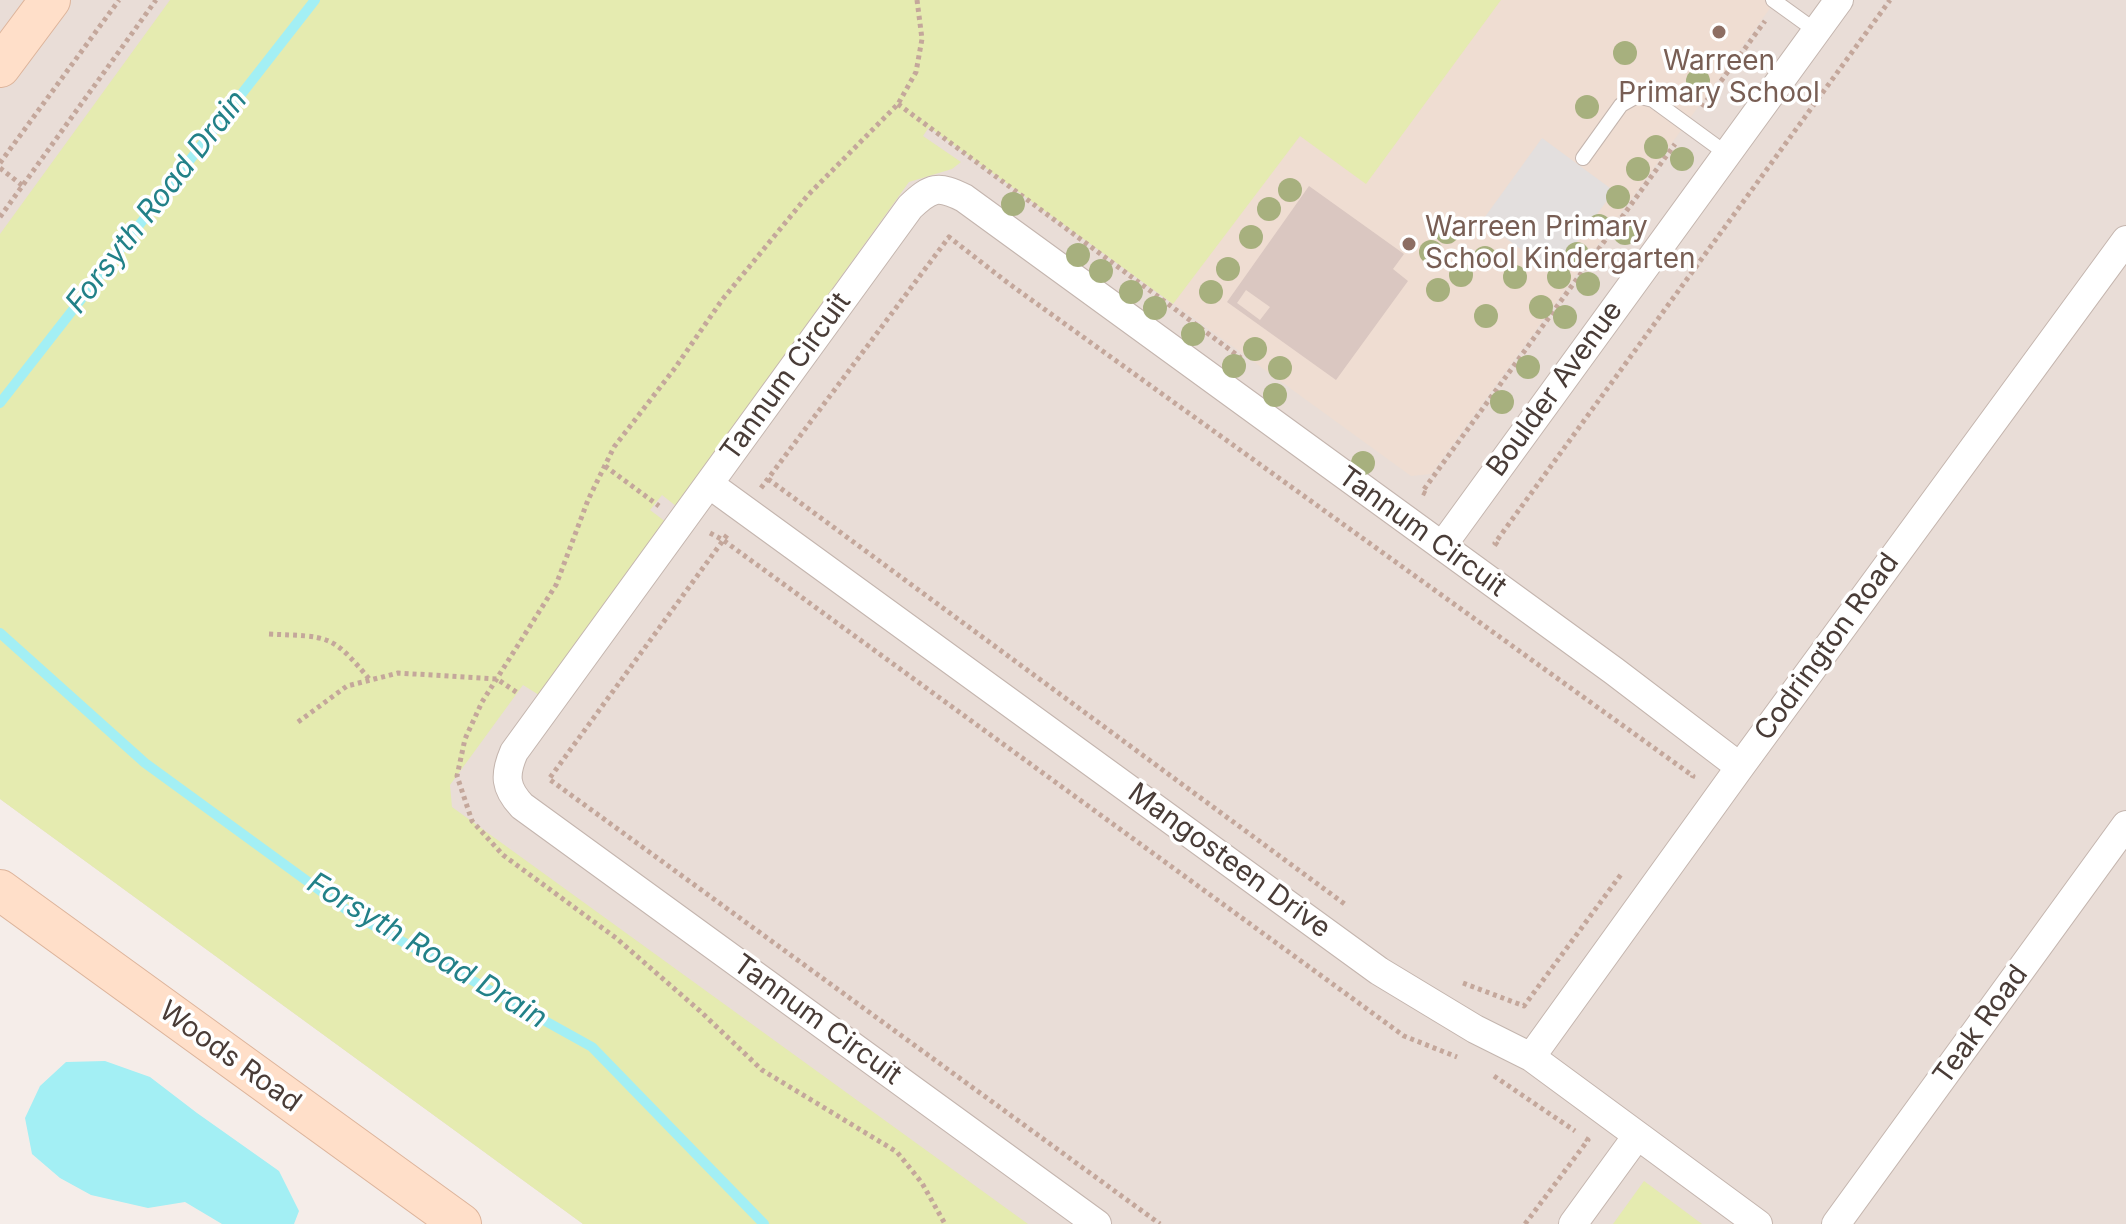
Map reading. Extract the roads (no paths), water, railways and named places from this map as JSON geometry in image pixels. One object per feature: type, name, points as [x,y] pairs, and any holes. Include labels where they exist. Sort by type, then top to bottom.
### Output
[{"type":"street","points":[[0,67],[50,0]]},
{"type":"street","name":"Boulder Avenue","points":[[1442,546],[1839,0]]},
{"type":"street","name":"Tannum Circuit","points":[[1097,1224],[522,806],[511,794],[506,780],[507,766],[514,752],[910,207],[922,196],[935,188],[947,189],[964,198],[1740,767]]},
{"type":"street","name":"Codrington Road","points":[[1531,1057],[2126,240]]},
{"type":"street","name":"Mangosteen Drive","points":[[709,484],[1379,971],[1475,1029],[1531,1057],[1758,1224]]},
{"type":"street","name":"Teak Road","points":[[1836,1224],[2126,825]]},
{"type":"street","name":"Woods Road","points":[[0,890],[461,1224]]},
{"type":"street","points":[[1573,1224],[1637,1136]]},
{"type":"lane","points":[[1776,2],[1816,31]]},
{"type":"lane","points":[[1583,158],[1621,105],[1637,96],[1653,100],[1727,154]]},
{"type":"water","points":[[105,1061],[150,1077],[279,1171],[299,1211],[294,1224],[222,1224],[185,1202],[148,1208],[91,1195],[60,1178],[32,1154],[25,1118],[40,1086],[66,1062]]},
{"type":"waterway","name":"Forsyth Road Drain","points":[[0,403],[315,0]]},
{"type":"waterway","name":"Forsyth Road Drain","points":[[0,633],[145,763],[351,913],[592,1047],[764,1224]]},
{"type":"place","name":"Warreen Primary School","points":[[1719,32]]},
{"type":"place","name":"Warreen Primary School Kindergarten","points":[[1409,244]]}]
